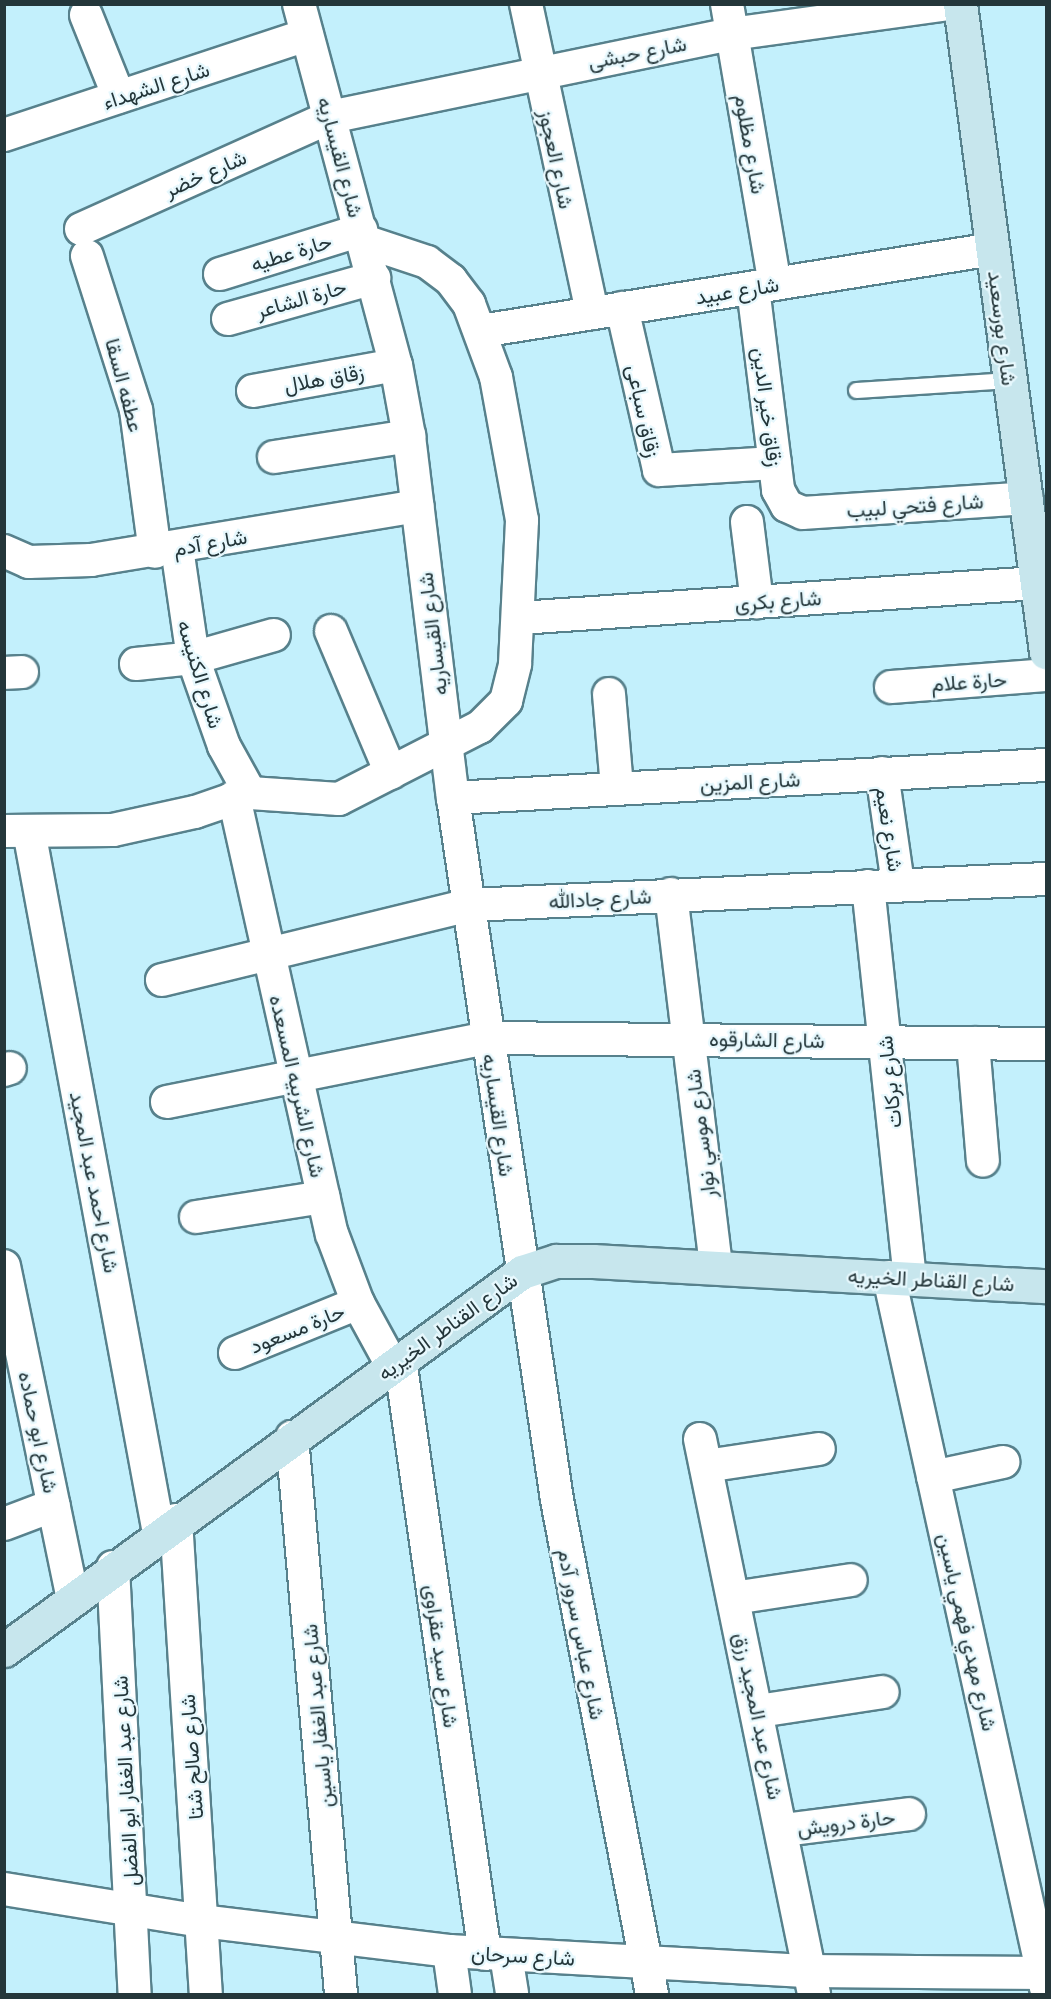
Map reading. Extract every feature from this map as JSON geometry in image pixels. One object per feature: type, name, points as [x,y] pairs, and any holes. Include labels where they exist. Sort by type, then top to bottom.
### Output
[{"type":"main road","name":"شارع بورسعيد","points":[[960,4],[1047,652]]},
{"type":"main road","name":"شارع القناطر الخيريه","points":[[4,1650],[168,1526],[522,1272],[556,1261],[716,1266],[1047,1286]]},
{"type":"street","name":"شارع القيساريه","points":[[299,4],[374,278],[396,365],[409,436],[453,798],[522,1272]]},
{"type":"street","name":"شارع العجوز","points":[[526,4],[539,70],[607,311]]},
{"type":"street","name":"شارع حبشى","points":[[330,117],[539,70],[729,19],[948,4]]},
{"type":"street","points":[[86,15],[119,98]]},
{"type":"street","name":"شارع مظلوم","points":[[729,19],[764,286]]},
{"type":"street","name":"شارع الشهداء","points":[[4,135],[307,35]]},
{"type":"street","name":"شارع خضر","points":[[84,242],[330,117]]},
{"type":"street","points":[[17,831],[123,828],[242,795],[339,799],[446,745],[495,716],[506,700],[519,618],[517,472],[481,331],[469,304],[443,274],[399,250],[363,236]]},
{"type":"street","name":"حارة عطيه","points":[[220,274],[363,236]]},
{"type":"street","name":"عطفه السقا","points":[[84,242],[136,410],[166,550]]},
{"type":"street","name":"شارع عبيد","points":[[481,331],[993,249]]},
{"type":"street","name":"حارة الشاعر","points":[[228,319],[374,278]]},
{"type":"street","name":"زقاق خير الدين","points":[[764,286],[775,462],[781,499],[803,513]]},
{"type":"street","name":"زقاق سباعى","points":[[607,311],[659,470],[775,462]]},
{"type":"street","name":"زقاق هلال","points":[[253,391],[396,365]]},
{"type":"street","points":[[274,457],[409,436]]},
{"type":"street","name":"شارع فتحي لبيب","points":[[803,513],[1026,498]]},
{"type":"street","name":"شارع آدم","points":[[4,551],[29,562],[60,564],[166,550],[418,506]]},
{"type":"street","points":[[747,522],[757,602]]},
{"type":"street","name":"شارع الكنيسه","points":[[166,550],[193,658],[242,795]]},
{"type":"street","name":"شارع بكرى","points":[[519,618],[1037,583]]},
{"type":"street","points":[[331,631],[391,773]]},
{"type":"street","points":[[136,664],[193,658],[274,635]]},
{"type":"street","name":"حارة علام","points":[[891,687],[1047,675]]},
{"type":"street","points":[[609,694],[617,788]]},
{"type":"street","name":"شارع المزين","points":[[453,798],[1047,765]]},
{"type":"street","name":"شارع نعيم","points":[[882,773],[883,885]]},
{"type":"street","name":"شارع الشربيه المسعده","points":[[242,795],[269,954],[323,1197],[358,1303],[396,1362]]},
{"type":"street","name":"شارع احمد عبد المجيد","points":[[17,831],[168,1526]]},
{"type":"street","name":"شارع جادالله","points":[[162,980],[469,905],[671,894],[1047,879]]},
{"type":"street","name":"شارع بركات","points":[[883,885],[885,1041],[900,1277]]},
{"type":"street","name":"شارع موسي نوار","points":[[671,894],[716,1266]]},
{"type":"street","name":"شارع الشارقوه","points":[[167,1102],[488,1038],[688,1038],[1047,1044]]},
{"type":"street","points":[[973,1043],[983,1161]]},
{"type":"street","points":[[196,1216],[323,1197]]},
{"type":"street","name":"شارع ابو حماده","points":[[4,1266],[73,1598]]},
{"type":"street","name":"شارع عباس سرور آدم","points":[[522,1272],[557,1500],[652,1995]]},
{"type":"street","name":"شارع مهدي فهمي ياسين","points":[[900,1277],[933,1478],[1046,1978]]},
{"type":"street","name":"حارة مسعود","points":[[235,1353],[358,1303]]},
{"type":"street","name":"شارع سيد عقراوى","points":[[396,1362],[495,1954],[512,1995]]},
{"type":"street","name":"شارع عبد الغفار ياسين","points":[[292,1437],[341,1995]]},
{"type":"street","name":"شارع عبد المجيد رزق","points":[[812,1983],[759,1711],[703,1452],[819,1449]]},
{"type":"street","points":[[933,1478],[1003,1462]]},
{"type":"street","points":[[4,1524],[54,1505]]},
{"type":"street","name":"شارع صالح شتا","points":[[168,1526],[202,1921],[206,1995]]},
{"type":"street","name":"شارع عبد الغفار ابو الفضل","points":[[113,1567],[135,1995]]},
{"type":"street","points":[[734,1598],[851,1580]]},
{"type":"street","points":[[759,1711],[883,1692]]},
{"type":"street","name":"حارة درويش","points":[[783,1830],[909,1814]]},
{"type":"street","name":"شارع سرحان","points":[[4,1889],[202,1921],[336,1938],[449,1951],[646,1963],[812,1983],[942,1984],[1046,1978]]},
{"type":"street","points":[[449,1951],[455,1995]]},
{"type":"lane","points":[[856,390],[1010,380]]}]
